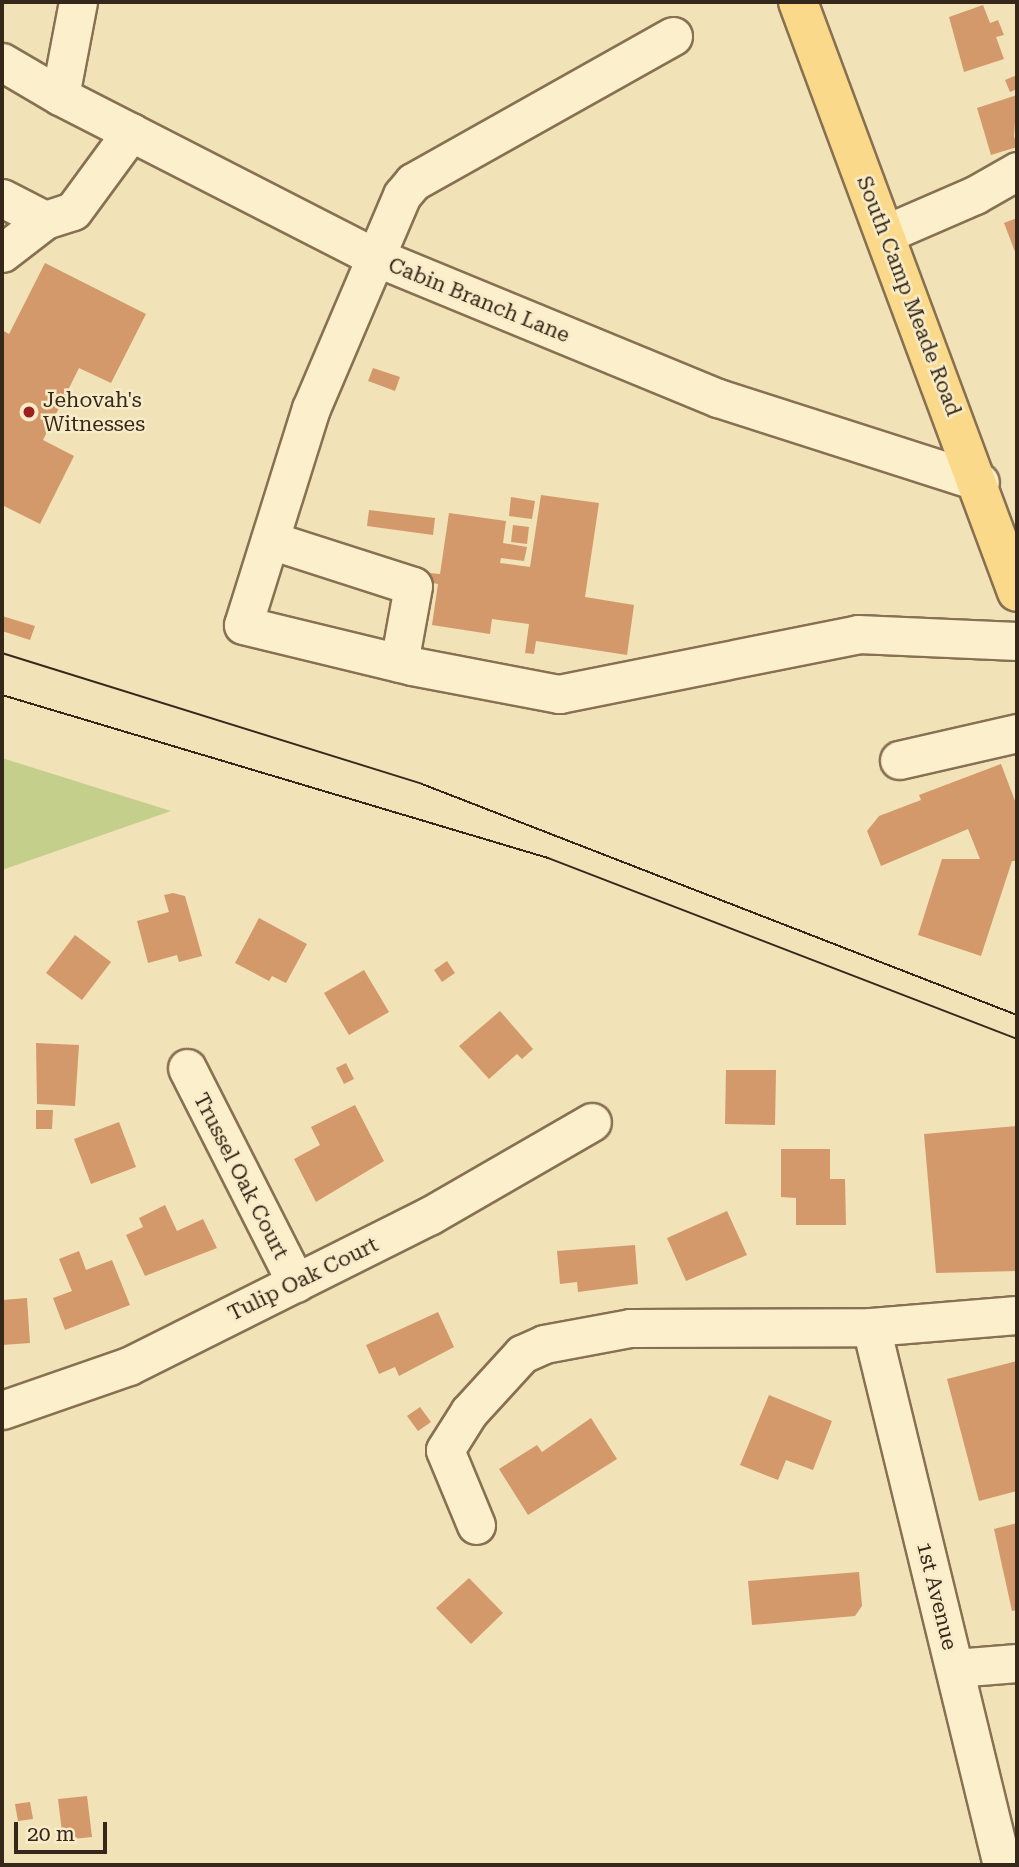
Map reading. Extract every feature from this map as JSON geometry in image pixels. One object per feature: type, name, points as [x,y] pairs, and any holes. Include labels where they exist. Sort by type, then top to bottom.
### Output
[{"type":"main road","name":"South Camp Meade Road","points":[[798,2],[979,482],[1017,592]]},
{"type":"street","points":[[60,96],[79,2]]},
{"type":"street","points":[[673,36],[413,183],[391,213],[311,408],[243,625],[399,663],[559,694],[858,634],[1017,641]]},
{"type":"street","name":"Cabin Branch Lane","points":[[2,62],[60,96],[373,256],[718,398],[979,482]]},
{"type":"street","points":[[2,253],[46,220],[73,211],[131,132]]},
{"type":"street","points":[[885,234],[975,195],[1017,171]]},
{"type":"street","points":[[2,198],[46,220]]},
{"type":"street","points":[[270,540],[413,586],[399,663]]},
{"type":"street","points":[[899,760],[1017,733]]},
{"type":"street","name":"Trussel Oak Court","points":[[187,1068],[296,1283]]},
{"type":"street","name":"Tulip Oak Court","points":[[2,1410],[129,1366],[429,1216],[592,1122]]},
{"type":"street","points":[[477,1525],[445,1450],[469,1412],[522,1354],[544,1344],[630,1328],[871,1327],[1017,1315]]},
{"type":"street","name":"1st Avenue","points":[[871,1327],[955,1668],[1005,1820],[1002,1865]]},
{"type":"street","points":[[955,1668],[1017,1663]]},
{"type":"green space","points":[[2,758],[171,811],[2,870]]},
{"type":"building","points":[[983,5],[990,23],[998,20],[1004,35],[996,37],[1004,59],[964,72],[949,17]]},
{"type":"building","points":[[1017,75],[1017,89],[1010,92],[1005,80]]},
{"type":"building","points":[[1017,95],[1014,136],[1017,147],[991,155],[977,108]]},
{"type":"building","points":[[1017,218],[1017,257],[1004,223]]},
{"type":"building","name":"Jehovah's Witnesses","points":[[45,263],[146,314],[111,383],[79,368],[43,440],[74,456],[40,524],[2,505],[2,330],[9,334]]},
{"type":"building","points":[[373,368],[400,377],[395,391],[368,381]]},
{"type":"building","points":[[541,495],[599,503],[585,597],[634,605],[627,655],[536,641],[534,654],[525,653],[529,624],[492,619],[490,634],[432,625],[438,584],[427,582],[429,573],[440,574],[449,513],[506,521],[503,543],[527,547],[524,561],[501,558],[500,563],[530,567]]},
{"type":"building","points":[[511,497],[535,501],[532,519],[509,516]]},
{"type":"building","points":[[369,510],[435,518],[433,535],[367,526]]},
{"type":"building","points":[[513,525],[529,527],[527,544],[511,542]]},
{"type":"building","points":[[2,616],[35,626],[30,640],[2,631]]},
{"type":"building","points":[[1001,764],[1017,806],[1017,861],[1012,861],[981,956],[918,935],[942,859],[980,859],[968,829],[881,866],[867,831],[879,816],[921,800],[919,795]]},
{"type":"building","points":[[173,893],[185,896],[202,956],[179,962],[177,955],[148,963],[137,921],[169,912],[164,895]]},
{"type":"building","points":[[259,918],[307,944],[286,983],[272,976],[269,981],[235,963]]},
{"type":"building","points":[[75,935],[111,962],[82,1000],[46,973]]},
{"type":"building","points":[[447,961],[455,973],[442,982],[434,970]]},
{"type":"building","points":[[364,970],[389,1012],[349,1035],[324,993]]},
{"type":"building","points":[[500,1011],[533,1049],[522,1059],[517,1054],[489,1079],[459,1046]]},
{"type":"building","points":[[36,1043],[79,1045],[75,1106],[37,1104]]},
{"type":"building","points":[[346,1063],[354,1079],[344,1084],[336,1068]]},
{"type":"building","points":[[726,1070],[776,1070],[775,1125],[725,1124]]},
{"type":"building","points":[[355,1105],[384,1161],[316,1202],[294,1159],[320,1145],[311,1127]]},
{"type":"building","points":[[36,1110],[53,1110],[52,1129],[36,1129]]},
{"type":"building","points":[[119,1122],[136,1167],[91,1184],[74,1139]]},
{"type":"building","points":[[1017,1126],[1017,1271],[936,1273],[924,1134]]},
{"type":"building","points":[[781,1149],[830,1149],[830,1179],[845,1179],[846,1225],[796,1225],[796,1198],[781,1197]]},
{"type":"building","points":[[165,1205],[177,1231],[203,1219],[217,1248],[145,1276],[126,1235],[143,1227],[139,1218]]},
{"type":"building","points":[[727,1211],[747,1255],[686,1281],[667,1238]]},
{"type":"building","points":[[635,1245],[638,1284],[578,1292],[577,1282],[560,1284],[557,1251]]},
{"type":"building","points":[[79,1251],[86,1270],[112,1260],[130,1305],[65,1330],[53,1298],[72,1291],[59,1259]]},
{"type":"building","points":[[27,1298],[30,1343],[2,1345],[2,1300]]},
{"type":"building","points":[[438,1312],[454,1347],[399,1376],[395,1367],[379,1374],[366,1345]]},
{"type":"building","points":[[1017,1361],[1017,1491],[979,1501],[947,1379]]},
{"type":"building","points":[[769,1395],[832,1421],[813,1470],[786,1460],[778,1480],[740,1465]]},
{"type":"building","points":[[420,1407],[431,1422],[418,1431],[407,1416]]},
{"type":"building","points":[[591,1418],[617,1459],[528,1515],[499,1469],[537,1445],[542,1452]]},
{"type":"building","points":[[1017,1523],[1017,1610],[1012,1611],[994,1529]]},
{"type":"building","points":[[859,1572],[862,1606],[855,1616],[752,1625],[748,1581]]},
{"type":"building","points":[[469,1578],[503,1613],[471,1644],[436,1608]]},
{"type":"building","points":[[87,1796],[92,1837],[63,1840],[58,1799]]},
{"type":"building","points":[[30,1802],[33,1819],[18,1821],[15,1804]]},
{"type":"tram line","points":[[2,653],[422,784],[1017,1015]]},
{"type":"tram line","points":[[2,695],[548,858],[1017,1039]]},
{"type":"place","name":"Jehovah's Witnesses","points":[[29,412]]}]
